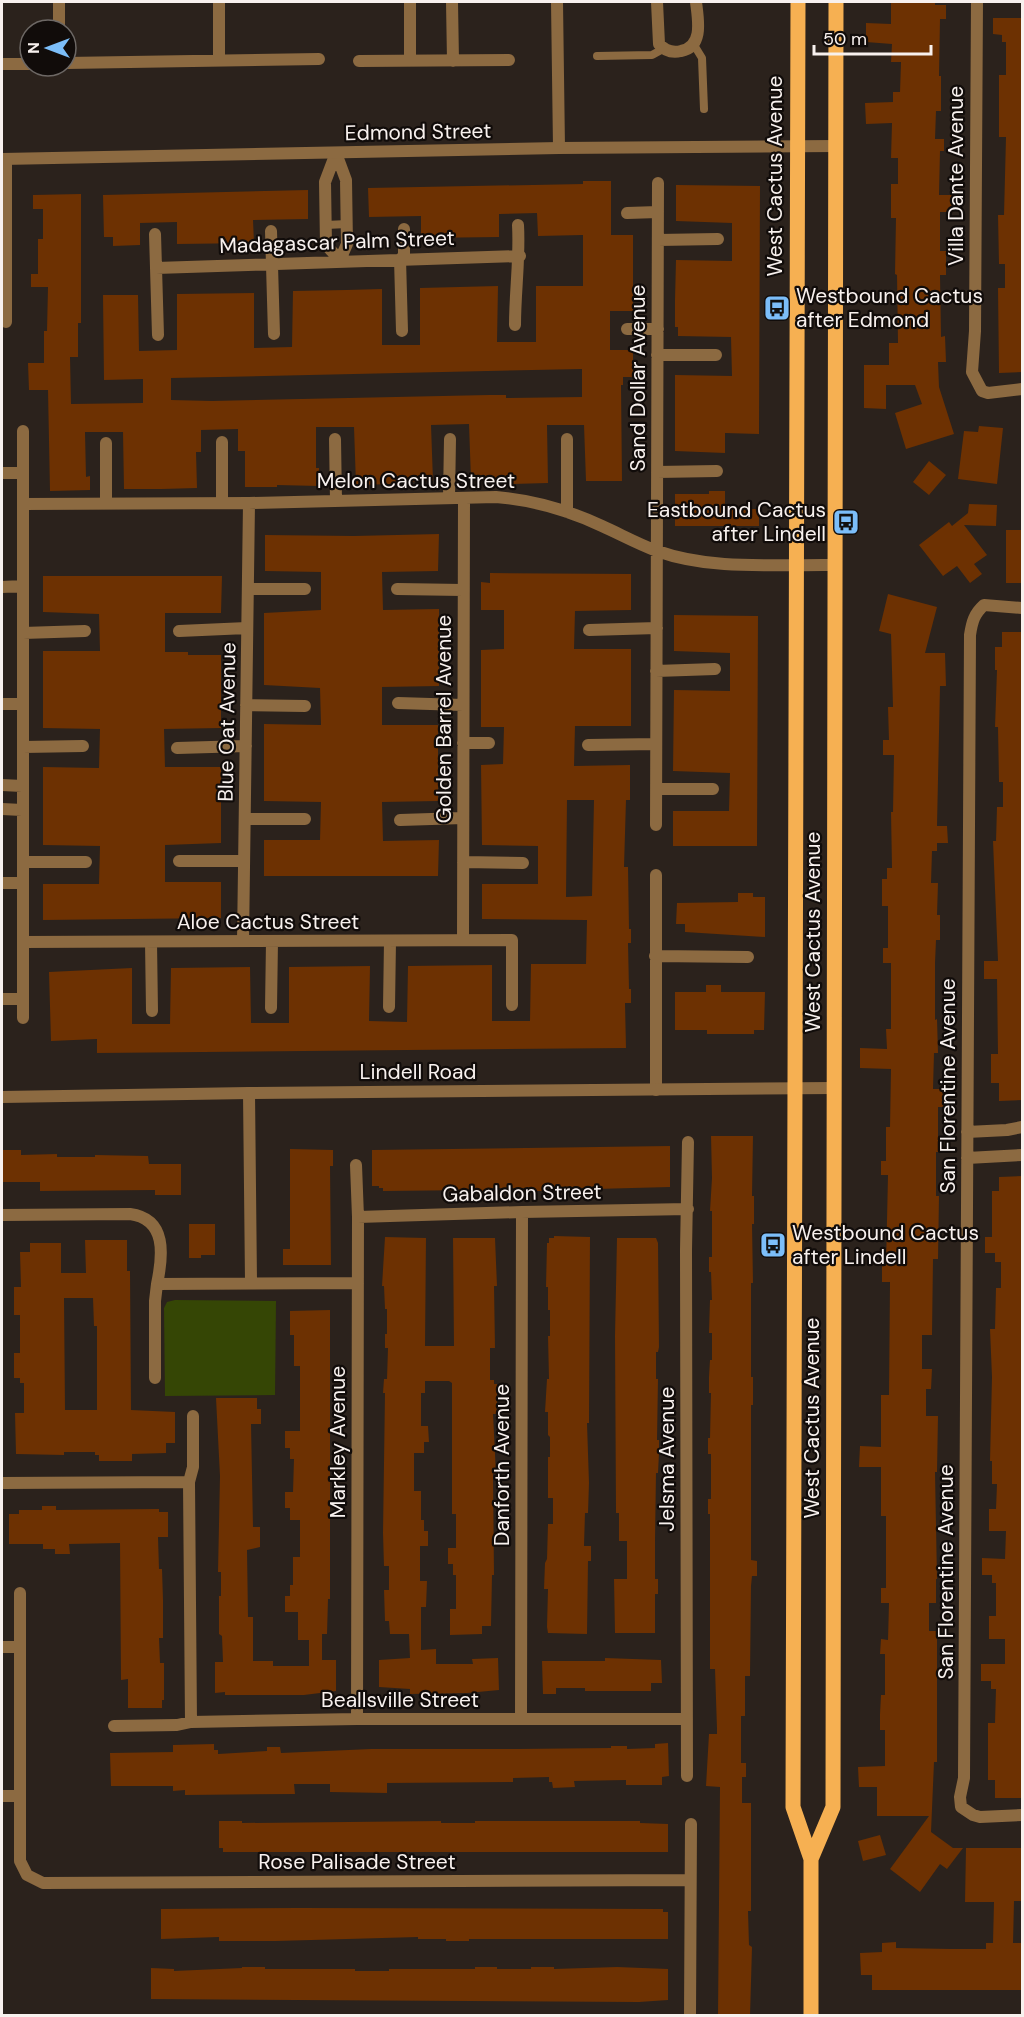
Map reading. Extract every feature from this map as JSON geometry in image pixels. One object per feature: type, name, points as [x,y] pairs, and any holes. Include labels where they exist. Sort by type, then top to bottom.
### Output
[{"type":"main road","name":"West Cactus Avenue","points":[[798,2],[793,1807],[811,1859],[811,2016]]},
{"type":"main road","name":"West Cactus Avenue","points":[[811,1859],[833,1807],[836,2]]},
{"type":"street","points":[[59,2],[59,18]]},
{"type":"street","points":[[219,2],[219,61]]},
{"type":"street","points":[[410,2],[410,59]]},
{"type":"street","points":[[452,2],[453,60]]},
{"type":"street","points":[[557,2],[559,148]]},
{"type":"street","points":[[657,2],[659,44],[670,52],[688,50],[694,45],[698,25],[696,2]]},
{"type":"street","name":"Villa Dante Avenue","points":[[977,2],[975,331],[972,372],[982,391],[988,393],[1023,389]]},
{"type":"street","points":[[78,63],[319,59]]},
{"type":"street","points":[[359,60],[509,60]]},
{"type":"street","points":[[2,64],[18,64]]},
{"type":"street","name":"Edmond Street","points":[[4,159],[559,148],[836,146]]},
{"type":"street","points":[[336,153],[346,180],[347,244],[340,260],[326,245],[325,182],[336,153]]},
{"type":"street","points":[[4,159],[6,322]]},
{"type":"street","name":"Sand Dollar Avenue","points":[[656,825],[658,183]]},
{"type":"street","points":[[627,213],[658,212]]},
{"type":"street","points":[[515,325],[515,290],[520,255],[518,225]]},
{"type":"street","points":[[402,331],[404,229]]},
{"type":"street","points":[[272,231],[274,333]]},
{"type":"street","points":[[155,234],[158,335]]},
{"type":"street","points":[[658,240],[718,239]]},
{"type":"street","name":"Madagascar Palm Street","points":[[156,268],[520,255]]},
{"type":"street","points":[[627,329],[658,329]]},
{"type":"street","points":[[657,355],[716,355]]},
{"type":"street","points":[[23,431],[23,1018]]},
{"type":"street","points":[[335,439],[336,501]]},
{"type":"street","points":[[449,498],[450,439]]},
{"type":"street","points":[[567,439],[567,512]]},
{"type":"street","points":[[222,442],[222,503]]},
{"type":"street","points":[[106,443],[106,504]]},
{"type":"street","points":[[657,472],[717,471]]},
{"type":"street","points":[[2,473],[23,473]]},
{"type":"street","name":"Melon Cactus Street","points":[[23,504],[249,503],[496,497],[525,500],[567,512],[657,551],[713,563],[835,565]]},
{"type":"street","name":"Golden Barrel Avenue","points":[[463,940],[464,498]]},
{"type":"street","name":"Blue Oat Avenue","points":[[243,941],[249,503]]},
{"type":"street","points":[[2,586],[23,586]]},
{"type":"street","points":[[248,590],[305,589]]},
{"type":"street","points":[[397,589],[463,590]]},
{"type":"street","name":"San Florentine Avenue","points":[[1023,608],[984,605],[972,621],[970,635],[964,1766],[960,1797],[961,1808],[980,1817],[1023,1815]]},
{"type":"street","points":[[178,631],[247,628]]},
{"type":"street","points":[[589,630],[657,628]]},
{"type":"street","points":[[23,633],[85,631]]},
{"type":"street","points":[[656,671],[715,669]]},
{"type":"street","points":[[2,704],[23,704]]},
{"type":"street","points":[[398,704],[463,705]]},
{"type":"street","points":[[246,705],[305,706]]},
{"type":"street","points":[[463,743],[489,743]]},
{"type":"street","points":[[588,745],[656,744]]},
{"type":"street","points":[[177,748],[246,746]]},
{"type":"street","points":[[23,747],[83,747]]},
{"type":"street","points":[[2,786],[22,786]]},
{"type":"street","points":[[656,789],[713,789]]},
{"type":"street","points":[[2,809],[22,810]]},
{"type":"street","points":[[400,820],[463,818]]},
{"type":"street","points":[[245,819],[305,819]]},
{"type":"street","points":[[179,861],[244,861]]},
{"type":"street","points":[[23,862],[86,862]]},
{"type":"street","points":[[463,862],[523,863]]},
{"type":"street","points":[[656,875],[656,1090]]},
{"type":"street","points":[[2,883],[23,883]]},
{"type":"street","name":"Aloe Cactus Street","points":[[23,942],[512,940],[512,1005]]},
{"type":"street","points":[[272,941],[272,1008]]},
{"type":"street","points":[[389,1007],[390,941]]},
{"type":"street","points":[[151,942],[152,1011]]},
{"type":"street","points":[[655,956],[748,957]]},
{"type":"street","points":[[2,999],[23,999]]},
{"type":"street","name":"Lindell Road","points":[[2,1097],[834,1088]]},
{"type":"street","points":[[249,1093],[251,1282]]},
{"type":"street","points":[[967,1132],[1023,1127]]},
{"type":"street","name":"Jelsma Avenue","points":[[687,1776],[688,1142]]},
{"type":"street","points":[[967,1158],[1023,1155]]},
{"type":"street","name":"Markley Avenue","points":[[356,1165],[358,1217],[357,1719]]},
{"type":"street","name":"Gabaldon Street","points":[[358,1217],[688,1209]]},
{"type":"street","name":"Danforth Avenue","points":[[521,1719],[522,1212]]},
{"type":"street","points":[[2,1215],[130,1214],[142,1216],[151,1222],[160,1242],[160,1267],[155,1301],[155,1378]]},
{"type":"street","points":[[157,1284],[358,1283]]},
{"type":"street","points":[[191,1722],[189,1482],[193,1467],[193,1416]]},
{"type":"street","points":[[2,1483],[189,1482]]},
{"type":"street","points":[[2,1796],[20,1796],[20,1593]]},
{"type":"street","points":[[2,1647],[20,1647]]},
{"type":"street","name":"Beallsville Street","points":[[114,1726],[357,1719],[687,1719]]},
{"type":"street","name":"Rose Palisade Street","points":[[20,1796],[20,1861],[27,1875],[43,1882],[690,1880]]},
{"type":"street","points":[[690,2016],[691,1824]]},
{"type":"lane","points":[[694,45],[702,58],[704,109]]},
{"type":"lane","points":[[597,56],[652,55],[663,49]]},
{"type":"lane","points":[[326,225],[347,224]]},
{"type":"green space","points":[[175,1300],[276,1301],[275,1395],[165,1396],[164,1308],[167,1302]]},
{"type":"building","points":[[935,2],[935,5],[946,5],[946,19],[940,19],[941,111],[936,111],[935,139],[944,139],[944,151],[940,151],[939,195],[953,195],[953,212],[940,212],[940,251],[946,251],[946,275],[940,275],[941,337],[945,336],[946,362],[938,362],[939,387],[954,434],[906,449],[895,413],[922,404],[915,385],[886,385],[886,409],[864,408],[864,365],[889,365],[889,343],[898,343],[897,275],[895,274],[896,218],[891,218],[891,184],[898,184],[898,158],[891,158],[892,123],[866,124],[865,103],[893,102],[893,92],[900,92],[901,62],[891,62],[892,44],[866,42],[866,23],[891,24],[891,3]]},
{"type":"building","points":[[993,18],[1023,18],[1023,372],[999,373],[998,288],[1005,288],[1005,264],[999,264],[998,215],[1004,215],[1006,137],[999,137],[999,75],[1006,75],[1006,42],[1002,42],[1002,35],[993,34]]},
{"type":"building","points":[[583,181],[611,181],[611,235],[633,235],[633,311],[610,311],[610,350],[633,350],[633,377],[623,377],[623,385],[621,385],[622,481],[586,481],[584,425],[547,425],[548,483],[512,484],[512,480],[471,480],[469,424],[431,425],[433,481],[356,485],[354,427],[316,427],[316,468],[319,468],[319,486],[277,485],[277,487],[245,487],[245,451],[238,451],[238,429],[201,430],[201,452],[196,452],[197,488],[162,489],[124,489],[123,432],[85,432],[86,477],[90,476],[90,490],[50,491],[48,390],[29,390],[28,363],[44,363],[48,287],[31,287],[31,274],[38,274],[38,239],[43,239],[43,209],[33,209],[33,195],[81,194],[81,323],[78,323],[78,357],[70,357],[71,404],[143,403],[143,379],[104,380],[103,295],[138,295],[139,351],[177,350],[177,294],[254,293],[254,348],[292,347],[293,291],[382,289],[382,345],[420,345],[420,288],[498,286],[497,342],[536,342],[536,286],[583,286],[583,235],[538,236],[537,213],[499,214],[499,237],[421,238],[421,216],[369,217],[368,188],[583,184]],"holes":[[[582,369],[582,397],[506,398],[506,395],[489,395],[171,400],[171,378]]]},
{"type":"building","points":[[676,185],[760,186],[759,434],[725,433],[725,453],[675,451],[675,375],[732,376],[731,337],[678,336],[678,327],[675,327],[675,300],[676,260],[732,261],[732,223],[676,221]]},
{"type":"building","points":[[308,190],[308,219],[253,220],[254,243],[177,244],[177,222],[140,223],[140,245],[113,246],[113,237],[104,237],[103,195]]},
{"type":"building","points":[[979,426],[1003,428],[997,484],[958,479],[964,431],[978,432]]},
{"type":"building","points":[[929,461],[946,475],[929,495],[913,482]]},
{"type":"building","points":[[709,491],[725,491],[725,509],[759,509],[759,526],[675,526],[675,494],[709,494]]},
{"type":"building","points":[[969,504],[997,505],[996,526],[964,525],[987,555],[974,564],[982,574],[970,583],[957,566],[943,576],[919,545],[949,522],[952,526],[968,513]]},
{"type":"building","points":[[1006,530],[1023,530],[1023,583],[1006,583]]},
{"type":"building","points":[[439,534],[438,571],[382,572],[383,610],[439,609],[439,686],[382,687],[382,725],[438,725],[438,801],[382,802],[383,841],[439,840],[438,876],[264,876],[264,840],[320,840],[321,802],[264,801],[264,724],[321,725],[320,688],[264,685],[264,613],[321,610],[321,572],[265,571],[265,535]]},
{"type":"building","points":[[490,573],[631,574],[631,610],[575,611],[574,649],[631,649],[631,726],[575,726],[574,766],[630,765],[630,800],[626,800],[624,867],[628,867],[629,929],[631,929],[631,943],[628,943],[631,1003],[625,1003],[626,1048],[97,1053],[97,1039],[51,1041],[49,972],[132,968],[132,1024],[170,1024],[171,968],[250,967],[251,1023],[289,1023],[289,967],[370,966],[369,1021],[407,1022],[408,966],[492,965],[492,1021],[530,1021],[531,964],[586,964],[587,920],[482,919],[482,884],[538,884],[538,846],[482,845],[481,765],[503,764],[504,727],[481,727],[481,650],[504,649],[504,610],[481,610],[481,582],[490,583]],"holes":[[[567,800],[594,800],[592,896],[566,897]]]},
{"type":"building","points":[[43,576],[222,576],[221,613],[165,613],[165,652],[221,655],[221,728],[164,729],[165,767],[221,767],[221,843],[165,845],[165,882],[221,882],[221,918],[43,920],[43,884],[99,884],[100,846],[43,845],[43,767],[99,768],[100,729],[43,728],[43,651],[100,651],[99,614],[43,612]]},
{"type":"building","points":[[888,594],[937,607],[925,653],[945,653],[946,686],[940,686],[937,826],[947,826],[948,843],[937,843],[937,851],[932,851],[931,883],[938,883],[937,915],[940,915],[940,940],[936,940],[935,963],[935,1020],[937,1019],[938,1053],[934,1053],[933,1089],[946,1089],[946,1107],[938,1107],[936,1196],[939,1196],[938,1259],[933,1259],[932,1335],[922,1335],[922,1369],[932,1369],[931,1389],[926,1389],[926,1416],[938,1416],[937,1472],[935,1472],[936,1603],[929,1603],[929,1631],[937,1631],[937,1762],[934,1762],[931,1832],[953,1848],[963,1848],[947,1869],[940,1864],[920,1892],[890,1869],[929,1816],[877,1816],[877,1787],[859,1787],[858,1767],[885,1766],[885,1730],[880,1730],[880,1714],[881,1695],[885,1695],[885,1654],[880,1654],[881,1639],[888,1640],[889,1603],[881,1603],[881,1588],[886,1588],[886,1516],[881,1516],[881,1467],[859,1467],[860,1446],[881,1447],[881,1395],[889,1395],[890,1282],[882,1282],[882,1266],[886,1266],[888,1175],[881,1175],[881,1161],[886,1161],[886,1127],[890,1127],[891,1069],[860,1068],[860,1048],[887,1049],[886,1029],[891,1029],[891,963],[883,963],[883,948],[888,948],[888,906],[882,906],[882,879],[887,879],[887,868],[892,868],[891,812],[893,812],[894,755],[883,755],[883,740],[889,740],[888,707],[893,707],[891,634],[879,631]]},
{"type":"building","points":[[674,615],[758,616],[757,846],[673,846],[673,811],[729,811],[730,773],[673,771],[674,690],[730,691],[730,653],[674,651]]},
{"type":"building","points":[[1002,632],[1023,632],[1023,1100],[999,1101],[999,1083],[991,1083],[991,1054],[998,1054],[997,979],[984,979],[984,961],[998,961],[993,841],[996,841],[997,807],[1003,807],[1003,782],[999,782],[998,727],[995,727],[997,670],[995,670],[995,647],[1002,647]]},
{"type":"building","points":[[738,893],[753,893],[753,897],[765,897],[765,937],[685,932],[685,924],[676,924],[677,903],[738,902]]},
{"type":"building","points":[[706,985],[721,985],[721,992],[765,992],[764,1030],[754,1030],[754,1034],[707,1034],[707,1030],[675,1030],[675,992],[706,992]]},
{"type":"building","points":[[711,1136],[753,1136],[751,1560],[757,1561],[757,1576],[752,1576],[750,1676],[745,1676],[745,1716],[741,1716],[741,1763],[746,1763],[746,1777],[742,1777],[742,1803],[751,1803],[751,1911],[748,1911],[749,1945],[752,1947],[750,2016],[718,2016],[720,1787],[706,1786],[709,1734],[717,1734],[715,1669],[710,1669],[710,1514],[708,1514],[708,1499],[711,1499],[711,1454],[708,1454],[708,1438],[710,1438],[711,1393],[709,1393],[709,1377],[710,1360],[712,1360],[712,1333],[709,1333],[710,1300],[712,1300],[711,1272],[709,1272],[709,1257],[712,1257]]},
{"type":"building","points":[[670,1146],[670,1187],[595,1189],[549,1187],[549,1191],[533,1191],[533,1188],[488,1188],[488,1191],[383,1191],[383,1188],[379,1186],[372,1186],[372,1150]]},
{"type":"building","points":[[290,1149],[333,1150],[333,1166],[330,1166],[331,1265],[283,1265],[283,1249],[290,1249]]},
{"type":"building","points":[[2,1150],[21,1150],[21,1155],[57,1154],[57,1157],[148,1156],[149,1164],[181,1164],[181,1195],[155,1195],[155,1190],[40,1191],[40,1182],[2,1182]]},
{"type":"building","points":[[1023,1176],[1023,1798],[995,1798],[995,1780],[988,1780],[988,1723],[995,1723],[996,1689],[991,1689],[991,1681],[981,1681],[981,1664],[1005,1664],[1005,1639],[989,1639],[989,1616],[996,1616],[996,1583],[992,1583],[992,1575],[982,1575],[982,1558],[1005,1559],[1006,1531],[989,1531],[989,1509],[996,1509],[997,1484],[992,1484],[992,1461],[990,1461],[992,1377],[990,1329],[995,1329],[996,1288],[1001,1288],[1001,1262],[995,1262],[995,1253],[985,1253],[985,1237],[992,1237],[992,1191],[999,1191],[999,1177]]},
{"type":"building","points":[[189,1224],[215,1224],[215,1255],[189,1258]]},
{"type":"building","points":[[554,1236],[590,1237],[589,1423],[587,1423],[589,1483],[584,1546],[591,1546],[591,1561],[588,1561],[587,1634],[548,1633],[547,1627],[548,1589],[544,1589],[545,1563],[548,1524],[553,1524],[553,1498],[548,1498],[550,1437],[548,1435],[548,1412],[545,1412],[547,1379],[549,1379],[548,1336],[550,1336],[550,1310],[548,1310],[548,1287],[546,1287],[547,1243],[549,1243],[549,1238],[554,1238]]},
{"type":"building","points":[[385,1237],[426,1238],[425,1346],[454,1346],[453,1238],[495,1238],[497,1286],[494,1286],[495,1348],[490,1348],[490,1380],[494,1380],[494,1384],[497,1384],[497,1408],[496,1414],[493,1414],[496,1474],[493,1474],[494,1575],[492,1575],[491,1626],[482,1626],[482,1634],[450,1635],[450,1609],[456,1609],[456,1575],[453,1575],[453,1564],[448,1564],[448,1548],[456,1548],[456,1514],[452,1514],[452,1383],[449,1381],[425,1381],[425,1393],[421,1393],[421,1426],[428,1426],[429,1442],[424,1442],[424,1453],[414,1453],[414,1491],[421,1491],[421,1520],[424,1520],[424,1531],[428,1531],[428,1546],[420,1546],[420,1581],[427,1581],[426,1607],[421,1607],[421,1650],[436,1649],[436,1664],[473,1664],[472,1659],[498,1658],[499,1690],[410,1694],[410,1689],[379,1687],[379,1660],[410,1658],[409,1634],[390,1634],[389,1621],[385,1621],[384,1590],[389,1590],[389,1566],[384,1566],[383,1533],[385,1393],[383,1393],[384,1379],[387,1379],[388,1348],[385,1348],[387,1309],[385,1309],[384,1286],[382,1286]]},
{"type":"building","points":[[617,1238],[656,1238],[658,1243],[659,1347],[656,1352],[656,1379],[658,1379],[657,1440],[659,1440],[659,1453],[658,1473],[656,1473],[655,1579],[658,1579],[658,1594],[655,1594],[655,1633],[615,1633],[614,1579],[627,1579],[627,1541],[619,1541],[619,1513],[616,1513]]},
{"type":"building","points":[[85,1240],[127,1240],[127,1271],[130,1271],[131,1410],[175,1412],[175,1443],[166,1443],[166,1453],[132,1454],[132,1461],[99,1461],[99,1455],[95,1455],[95,1452],[64,1452],[64,1455],[16,1454],[15,1413],[24,1413],[24,1383],[20,1383],[20,1378],[14,1378],[14,1353],[20,1353],[20,1315],[14,1315],[14,1287],[21,1287],[20,1252],[30,1252],[30,1243],[61,1243],[61,1273],[86,1273]],"holes":[[[64,1298],[93,1298],[94,1326],[97,1326],[97,1410],[65,1410]]]},
{"type":"building","points":[[330,1310],[330,1599],[328,1599],[327,1634],[322,1634],[322,1660],[336,1660],[336,1691],[304,1695],[215,1693],[215,1662],[223,1662],[222,1636],[219,1634],[220,1476],[216,1398],[257,1398],[257,1409],[261,1409],[261,1424],[251,1424],[253,1527],[260,1527],[260,1547],[247,1550],[248,1617],[253,1617],[253,1661],[273,1661],[273,1666],[309,1666],[309,1640],[298,1640],[298,1612],[285,1612],[285,1596],[290,1596],[290,1585],[293,1585],[293,1557],[300,1557],[300,1520],[290,1520],[290,1508],[285,1508],[285,1492],[293,1492],[294,1459],[290,1459],[290,1448],[285,1448],[285,1431],[300,1431],[300,1366],[294,1366],[294,1335],[290,1335],[290,1311]]},
{"type":"building","points":[[42,1506],[56,1506],[56,1510],[159,1509],[159,1512],[168,1512],[168,1537],[158,1537],[163,1600],[163,1638],[159,1638],[160,1663],[164,1663],[162,1708],[128,1708],[128,1679],[121,1680],[120,1543],[69,1544],[70,1554],[55,1554],[55,1549],[43,1549],[43,1544],[9,1544],[9,1514],[19,1514],[19,1510],[42,1510]]},
{"type":"building","points":[[605,1658],[661,1660],[662,1683],[651,1683],[651,1691],[585,1691],[585,1688],[556,1688],[556,1694],[543,1694],[542,1661],[605,1661]]},
{"type":"building","points":[[668,1743],[669,1776],[662,1777],[662,1785],[626,1785],[626,1780],[574,1781],[575,1787],[553,1788],[549,1777],[513,1778],[513,1782],[387,1783],[387,1793],[330,1792],[330,1784],[294,1784],[295,1794],[185,1795],[185,1790],[173,1791],[173,1786],[111,1786],[110,1753],[173,1752],[173,1745],[214,1744],[214,1750],[218,1750],[218,1754],[267,1751],[267,1747],[280,1747],[281,1753],[371,1749],[611,1748],[611,1746],[627,1746],[627,1749],[655,1748],[655,1744]]},
{"type":"building","points":[[219,1821],[242,1821],[242,1823],[441,1821],[441,1823],[475,1823],[475,1821],[640,1821],[640,1823],[668,1824],[668,1852],[223,1852],[223,1848],[219,1848]]},
{"type":"building","points":[[880,1835],[886,1855],[863,1861],[858,1841]]},
{"type":"building","points":[[966,1848],[1023,1848],[1023,1901],[1014,1901],[1013,1943],[1023,1943],[1023,1990],[872,1990],[872,1975],[861,1975],[860,1953],[882,1952],[882,1943],[896,1942],[896,1948],[986,1949],[986,1943],[993,1943],[994,1902],[965,1902]]},
{"type":"building","points":[[161,1909],[663,1909],[663,1912],[668,1912],[668,1939],[446,1941],[446,1939],[418,1939],[418,1937],[219,1941],[219,1937],[161,1939]]},
{"type":"building","points":[[242,1967],[355,1969],[355,1971],[475,1969],[475,1967],[668,1969],[668,2000],[639,2002],[151,1999],[151,1968],[174,1969],[174,1971]]},
{"type":"place","name":"Westbound Cactus after Edmond","points":[[777,308]]},
{"type":"place","name":"Eastbound Cactus after Lindell","points":[[846,522]]},
{"type":"place","name":"Westbound Cactus after Lindell","points":[[773,1245]]}]
